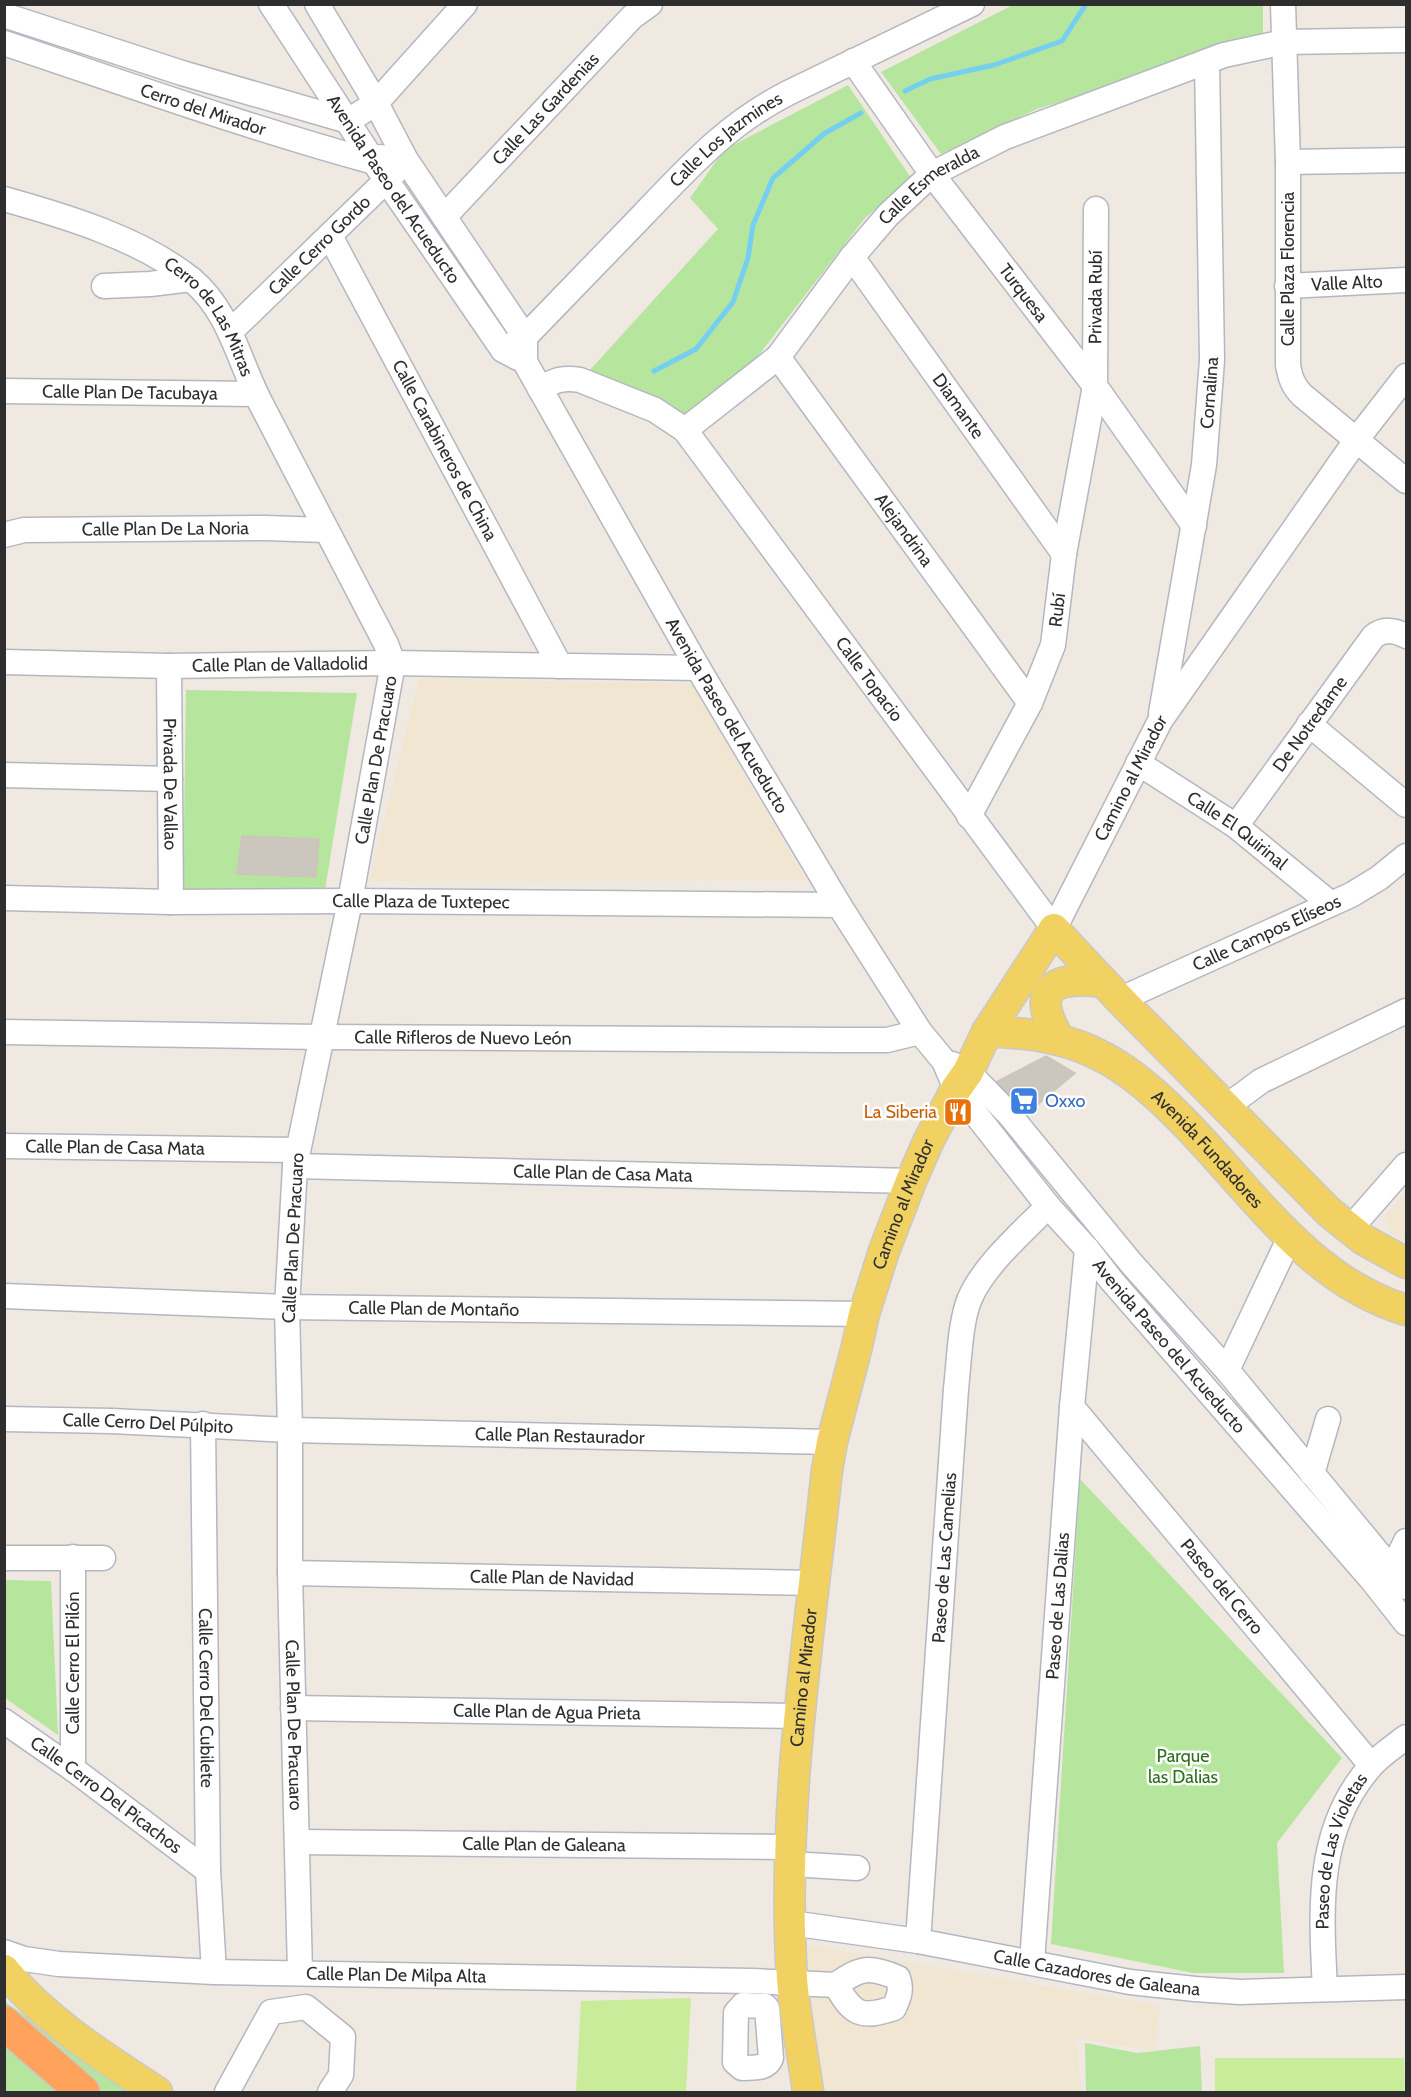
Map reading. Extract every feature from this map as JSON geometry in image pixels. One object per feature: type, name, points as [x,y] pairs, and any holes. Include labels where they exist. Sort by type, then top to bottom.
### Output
[{"type":"highway","points":[[4,2023],[83,2092]]},
{"type":"main road","points":[[1054,929],[1329,1212],[1386,1254],[1407,1263]]},
{"type":"main road","name":"Camino al Mirador","points":[[808,2092],[792,1982],[791,1856],[799,1716],[832,1442],[864,1314],[884,1251],[956,1074],[987,1032],[1054,929]]},
{"type":"main road","points":[[1060,1040],[1046,1014],[1048,994],[1058,984],[1066,981],[1088,980],[1112,990]]},
{"type":"main road","name":"Avenida Fundadores","points":[[987,1032],[1006,1032],[1060,1040],[1115,1063],[1145,1085],[1194,1132],[1290,1237],[1339,1277],[1394,1306],[1407,1310]]},
{"type":"main road","points":[[4,1970],[27,1996],[84,2043],[157,2092]]},
{"type":"street","name":"Avenida Paseo del Acueducto","points":[[271,4],[380,171],[503,350],[525,362]]},
{"type":"street","name":"Avenida Paseo del Acueducto","points":[[317,4],[376,103],[402,153],[525,337],[525,362],[698,668],[839,904],[920,1032],[956,1074],[1048,1206],[1407,1623]]},
{"type":"street","points":[[348,121],[376,103],[465,4]]},
{"type":"street","name":"Calle Las Gardenias","points":[[445,216],[632,17],[650,4]]},
{"type":"street","name":"Calle Los Jazmines","points":[[503,350],[525,337],[695,161],[735,124],[764,105],[972,4]]},
{"type":"street","name":"Calle Plaza Florencia","points":[[1283,4],[1288,162],[1288,365],[1293,383],[1302,395],[1407,481]]},
{"type":"street","name":"Cerro del Mirador","points":[[4,15],[182,73],[348,121]]},
{"type":"street","name":"Calle Esmeralda","points":[[685,430],[778,357],[852,257],[888,215],[932,174],[1005,137],[1224,55],[1284,42],[1407,40]]},
{"type":"street","name":"Cerro del Mirador","points":[[4,43],[320,147],[380,171]]},
{"type":"street","name":"Turquesa","points":[[853,61],[932,174],[1095,386],[1194,526]]},
{"type":"street","name":"Cornalina","points":[[1160,721],[1204,465],[1212,360],[1207,62]]},
{"type":"street","name":"Calle Cerro Gordo","points":[[231,331],[330,236],[380,171],[402,153]]},
{"type":"street","points":[[1288,162],[1407,160]]},
{"type":"street","name":"Cerro de Las Mitras","points":[[4,200],[62,215],[142,248],[191,279],[202,290],[231,331],[256,394],[326,530]]},
{"type":"street","name":"Privada Rubí","points":[[1095,386],[1096,209]]},
{"type":"street","name":"Calle Carabineros de China","points":[[330,236],[560,666]]},
{"type":"street","name":"Diamante","points":[[852,257],[1064,554]]},
{"type":"street","points":[[104,286],[191,279]]},
{"type":"street","name":"Valle Alto","points":[[1287,286],[1407,280]]},
{"type":"street","name":"Alejandrina","points":[[778,357],[1030,703]]},
{"type":"street","name":"Camino al Mirador","points":[[1054,929],[1160,721],[1357,439],[1407,376]]},
{"type":"street","points":[[540,389],[553,380],[570,378],[580,380],[656,411],[685,430]]},
{"type":"street","name":"Rubí","points":[[969,816],[1030,703],[1053,645],[1064,554],[1095,386]]},
{"type":"street","name":"Calle Plan De Tacubaya","points":[[4,390],[256,394]]},
{"type":"street","name":"Calle Topacio","points":[[685,430],[1054,929]]},
{"type":"street","name":"Calle Plan De La Noria","points":[[4,535],[24,530],[266,528],[326,530]]},
{"type":"street","name":"Calle Plan De Pracuaro","points":[[300,1972],[290,1573],[287,1307],[296,1158],[350,900],[393,663],[386,644],[326,530]]},
{"type":"street","name":"De Notredame","points":[[1236,826],[1373,638],[1382,632],[1398,633]]},
{"type":"street","name":"Calle Plan de Valladolid","points":[[4,662],[169,666],[393,663],[698,668]]},
{"type":"street","name":"Privada De Vallao","points":[[169,666],[171,902]]},
{"type":"street","points":[[1309,724],[1407,805]]},
{"type":"street","name":"Calle El Quirinal","points":[[1138,763],[1236,826],[1331,904]]},
{"type":"street","points":[[4,775],[171,779]]},
{"type":"street","name":"Calle Campos Elíseos","points":[[1112,990],[1351,895],[1379,878],[1407,856]]},
{"type":"street","name":"Calle Plaza de Tuxtepec","points":[[4,898],[171,902],[350,900],[839,904]]},
{"type":"street","points":[[1226,1107],[1261,1081],[1407,1011]]},
{"type":"street","name":"Calle Rifleros de Nuevo León","points":[[4,1032],[321,1037],[887,1040],[920,1032]]},
{"type":"street","name":"Avenida Paseo del Acueducto","points":[[956,1074],[1008,1113],[1131,1263],[1227,1370],[1400,1578]]},
{"type":"street","name":"Calle Plan de Casa Mata","points":[[4,1146],[911,1181]]},
{"type":"street","points":[[1350,1228],[1407,1165]]},
{"type":"street","name":"Paseo de Las Camelias","points":[[918,1941],[956,1389],[963,1329],[970,1298],[981,1279],[1048,1206]]},
{"type":"street","points":[[1227,1370],[1290,1237]]},
{"type":"street","name":"Paseo de Las Dalias","points":[[1032,1962],[1072,1407],[1087,1249]]},
{"type":"street","points":[[1112,1281],[1131,1263]]},
{"type":"street","name":"Calle Plan de Montaño","points":[[4,1296],[287,1307],[864,1314]]},
{"type":"street","name":"Paseo del Cerro","points":[[1072,1407],[1371,1765]]},
{"type":"street","name":"Calle Cerro Del Púlpito","points":[[4,1419],[203,1424],[290,1430]]},
{"type":"street","points":[[1312,1474],[1328,1419]]},
{"type":"street","name":"Calle Cerro Del Cubilete","points":[[203,1424],[208,1871],[214,1972]]},
{"type":"street","name":"Calle Plan Restaurador","points":[[290,1430],[832,1442]]},
{"type":"street","points":[[1400,1578],[1407,1541]]},
{"type":"street","name":"Calle Cerro El Pilón","points":[[73,1557],[73,1769]]},
{"type":"street","points":[[4,1558],[103,1558]]},
{"type":"street","name":"Calle Plan de Navidad","points":[[290,1573],[814,1583]]},
{"type":"street","name":"Calle Plan de Agua Prieta","points":[[293,1708],[799,1716]]},
{"type":"street","name":"Calle Cerro Del Picachos","points":[[4,1721],[73,1769],[208,1871]]},
{"type":"street","name":"Paseo de Las Violetas","points":[[1325,1989],[1322,1926],[1324,1873],[1330,1841],[1339,1814],[1371,1765],[1407,1737]]},
{"type":"street","name":"Calle Plan de Galeana","points":[[298,1842],[791,1856],[857,1868]]},
{"type":"street","name":"Calle Cazadores de Galeana","points":[[791,1923],[918,1941],[1130,1982],[1195,1989],[1240,1992],[1407,1987]]},
{"type":"street","name":"Calle Plan De Milpa Alta","points":[[4,1952],[24,1959],[59,1964],[214,1972],[752,1981],[836,1985]]},
{"type":"street","points":[[752,1981],[754,2006]]},
{"type":"street","points":[[226,2092],[271,2012],[306,2007],[343,2037],[341,2075],[330,2092]]},
{"type":"shaded area","points":[[419,678],[692,684],[806,880],[369,881]]},
{"type":"shaded area","points":[[1406,1192],[1406,1242],[1392,1235],[1384,1217]]},
{"type":"shaded area","points":[[797,1943],[1160,2006],[1155,2051],[1075,2038],[1082,2092],[819,2092]]},
{"type":"green space","points":[[1013,5],[1263,5],[1263,39],[1037,109],[941,154],[881,72]]},
{"type":"green space","points":[[848,85],[911,178],[865,218],[758,356],[681,430],[589,371],[718,229],[690,198],[724,150]]},
{"type":"green space","points":[[186,690],[357,693],[324,896],[183,894]]},
{"type":"green space","name":"Parque las Dalias","points":[[1080,1479],[1342,1758],[1277,1843],[1284,1973],[1193,1973],[1051,1944]]},
{"type":"green space","points":[[5,1580],[51,1581],[58,1735],[5,1698]]},
{"type":"green space","points":[[691,1998],[686,2092],[576,2092],[581,2001]]},
{"type":"green space","points":[[4,2001],[134,2092],[5,2092]]},
{"type":"green space","points":[[1085,2043],[1137,2053],[1200,2046],[1202,2092],[1086,2092]]},
{"type":"green space","points":[[1215,2058],[1404,2058],[1405,2092],[1215,2092]]},
{"type":"building","points":[[242,836],[319,839],[316,877],[237,874]]},
{"type":"building","name":"Oxxo","points":[[1046,1056],[1075,1073],[1021,1119],[994,1083]]},
{"type":"waterway","points":[[905,91],[930,79],[994,65],[1062,41],[1086,4]]},
{"type":"waterway","points":[[654,371],[696,349],[733,302],[748,258],[753,225],[773,178],[825,133],[861,113]]},
{"type":"place","name":"Oxxo","points":[[1024,1101]]},
{"type":"place","name":"La Siberia","points":[[958,1112]]}]
